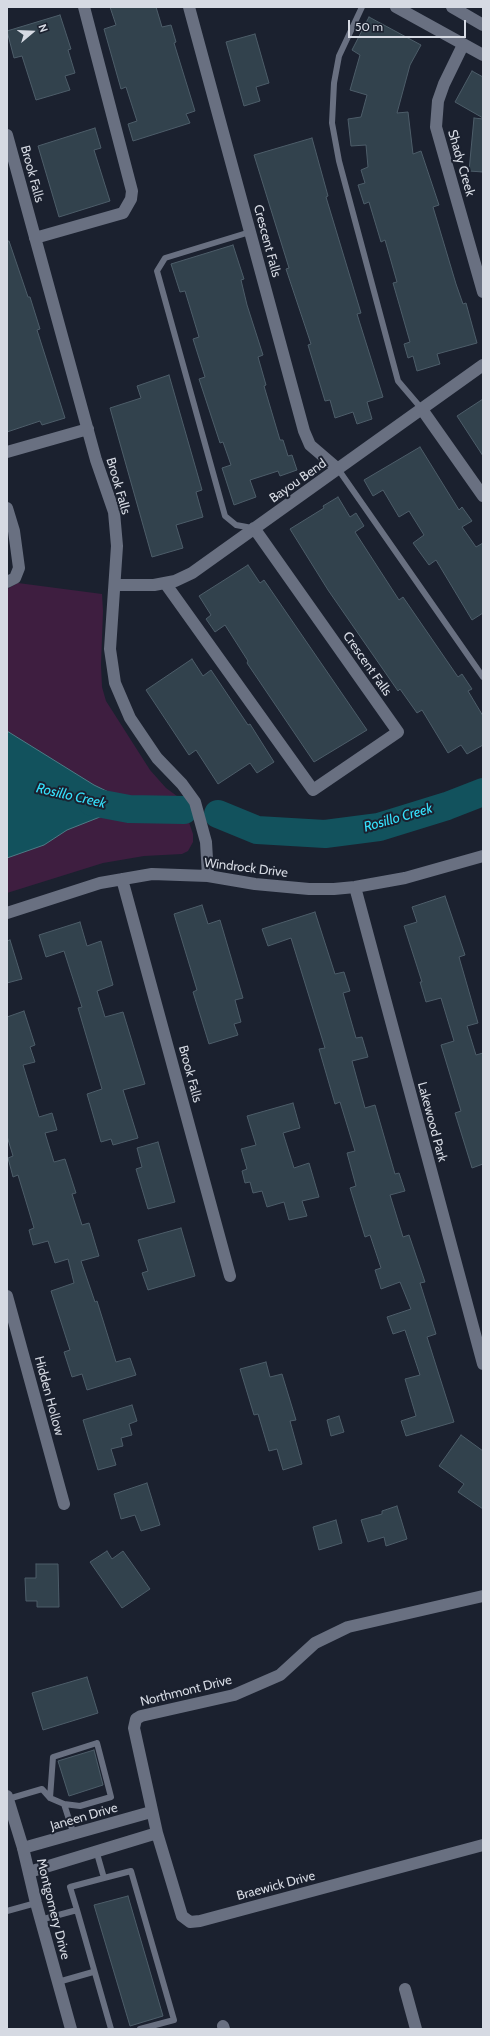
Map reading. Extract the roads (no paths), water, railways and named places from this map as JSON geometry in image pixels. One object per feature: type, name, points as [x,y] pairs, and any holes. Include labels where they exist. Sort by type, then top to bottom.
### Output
[{"type":"street","points":[[35,238],[123,212],[131,199],[132,191],[84,7]]},
{"type":"street","name":"Crescent Falls","points":[[189,7],[304,432],[310,444],[338,469]]},
{"type":"street","points":[[396,7],[483,55]]},
{"type":"street","points":[[452,7],[483,25]]},
{"type":"street","name":"Shady Creek","points":[[463,45],[440,95],[436,127],[483,292]]},
{"type":"street","name":"Brook Falls","points":[[7,135],[88,429],[114,512],[117,546],[116,585],[110,649],[115,683],[130,718],[157,758],[182,784],[195,802],[206,842],[208,876]]},
{"type":"street","name":"Bayou Bend","points":[[116,585],[154,585],[175,581],[192,573],[483,365]]},
{"type":"street","points":[[421,408],[483,496]]},
{"type":"street","points":[[7,452],[88,429]]},
{"type":"street","points":[[7,508],[14,531],[19,568],[15,578],[7,582]]},
{"type":"street","name":"Crescent Falls","points":[[165,583],[313,790],[398,732],[254,528]]},
{"type":"street","name":"Windrock Drive","points":[[7,913],[100,883],[152,874],[208,876],[256,884],[309,889],[355,887],[405,878],[483,856]]},
{"type":"street","name":"Brook Falls","points":[[122,879],[230,1276]]},
{"type":"street","name":"Lakewood Park","points":[[355,887],[483,1364]]},
{"type":"street","name":"Hidden Hollow","points":[[7,1296],[64,1504]]},
{"type":"street","name":"Northmont Drive","points":[[151,1812],[134,1728],[136,1719],[141,1716],[234,1695],[280,1675],[315,1643],[348,1627],[483,1596]]},
{"type":"street","name":"Montgomery Drive","points":[[7,1798],[23,1848],[40,1920],[71,2029]]},
{"type":"street","name":"Braewick Drive","points":[[151,1812],[182,1916],[190,1922],[200,1921],[483,1845]]},
{"type":"street","name":"Janeen Drive","points":[[23,1848],[74,1835],[151,1812]]},
{"type":"street","points":[[29,1872],[96,1850],[157,1833]]},
{"type":"street","points":[[405,1988],[416,2029]]},
{"type":"lane","points":[[362,7],[339,56],[334,84],[332,123],[340,161],[398,381],[421,408]]},
{"type":"lane","points":[[250,232],[165,258],[157,271],[225,516],[236,525],[254,528]]},
{"type":"lane","points":[[338,469],[483,677]]},
{"type":"lane","points":[[7,1798],[42,1789],[50,1798],[64,1804],[80,1806],[111,1797],[97,1743],[52,1757],[50,1798]]},
{"type":"lane","points":[[64,1804],[74,1835]]},
{"type":"lane","points":[[96,1850],[104,1878]]},
{"type":"lane","points":[[111,2029],[93,1972],[70,1886],[132,1871],[174,2020],[140,2029]]},
{"type":"lane","points":[[7,1911],[36,1902]]},
{"type":"lane","points":[[40,1920],[77,1910]]},
{"type":"lane","points":[[58,1982],[93,1972]]},
{"type":"water","points":[[7,731],[94,785],[127,801],[129,809],[122,815],[105,815],[67,830],[44,845],[7,858]]},
{"type":"waterway","name":"Rosillo Creek","points":[[218,814],[257,830],[325,834],[379,827],[447,806],[483,792]]},
{"type":"waterway","name":"Rosillo Creek","points":[[92,802],[129,809],[184,810]]}]
